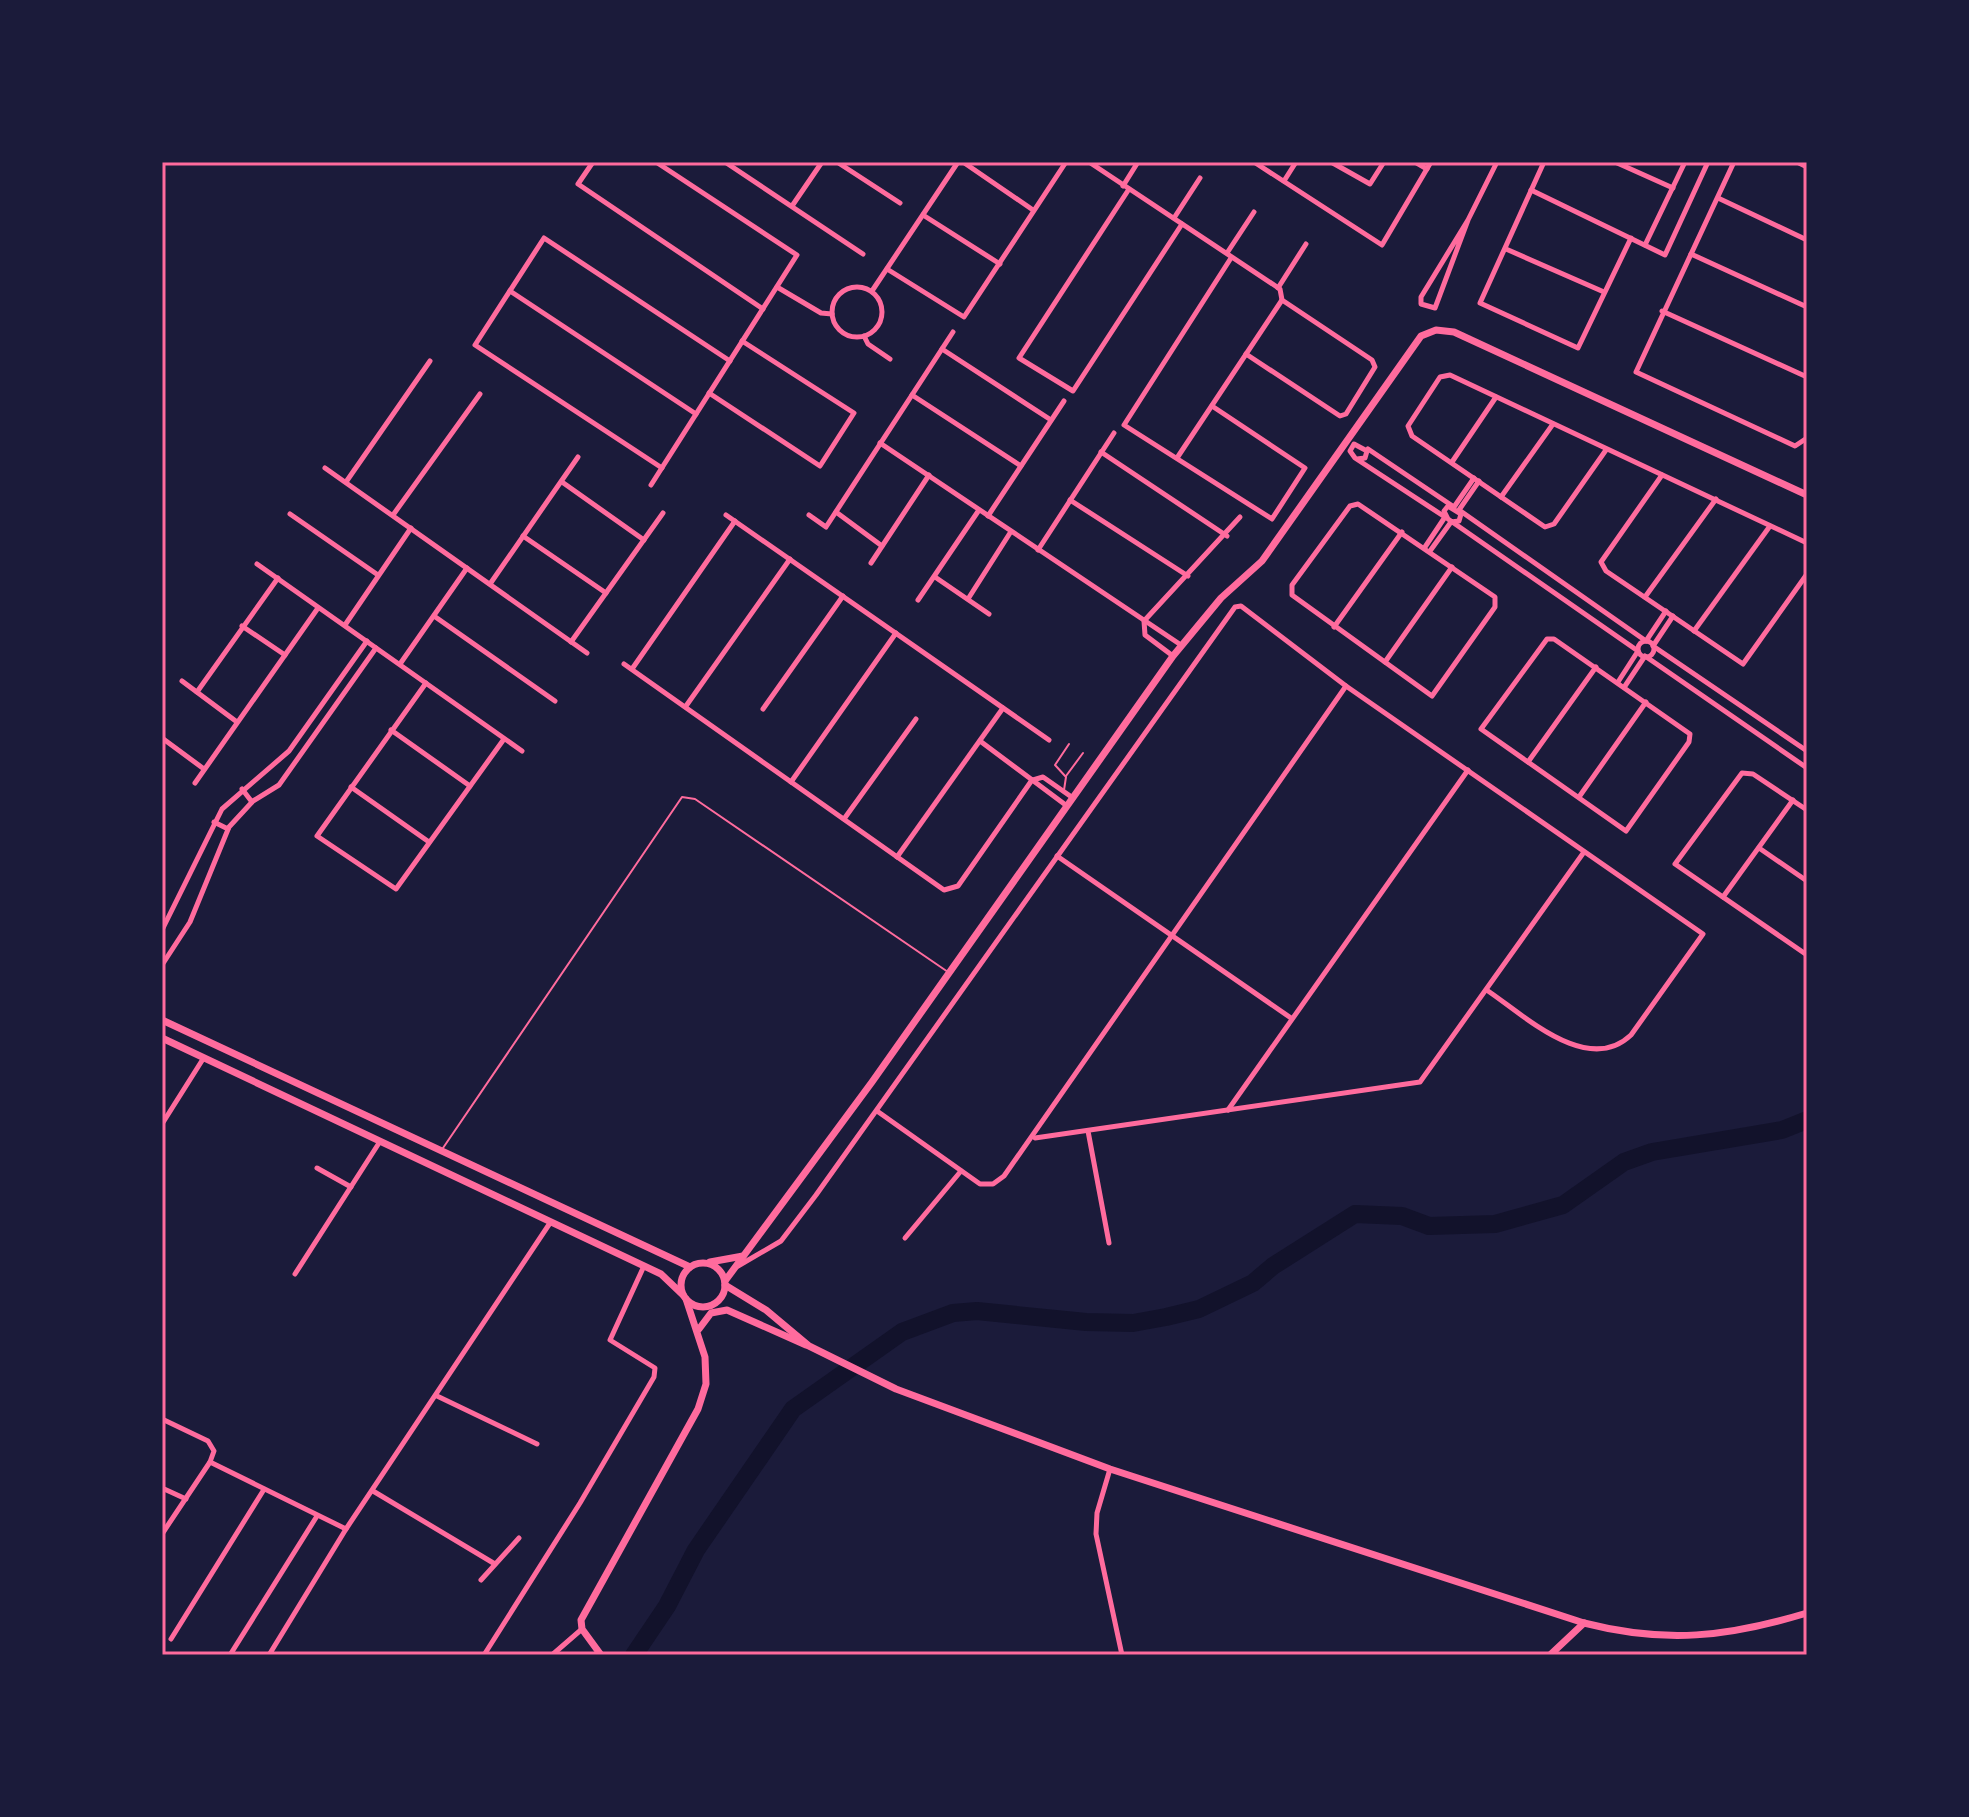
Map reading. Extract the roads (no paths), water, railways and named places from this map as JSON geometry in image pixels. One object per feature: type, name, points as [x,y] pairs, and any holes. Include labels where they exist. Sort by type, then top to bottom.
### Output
[{"type":"main road","points":[[162,1038],[661,1274],[684,1297],[700,1307],[712,1306],[722,1297],[725,1283],[743,1256],[950,973],[1181,645],[1221,598],[1262,561],[1418,339],[1430,332],[1449,330],[1807,495]]},
{"type":"main road","points":[[162,1020],[690,1267]]},
{"type":"main road","points":[[273,1092],[281,1074]]},
{"type":"main road","points":[[601,1655],[582,1629],[588,1602],[698,1409],[706,1384],[705,1357],[699,1332],[684,1297],[682,1277],[690,1267],[743,1256]]},
{"type":"main road","points":[[703,1263],[717,1268],[725,1283],[766,1310],[809,1346]]},
{"type":"main road","points":[[699,1332],[706,1317],[727,1310],[809,1346],[873,1379],[1110,1469],[1584,1623],[1639,1635],[1684,1637],[1737,1632],[1807,1613]]},
{"type":"main road","points":[[1550,1655],[1584,1623]]},
{"type":"street","points":[[593,162],[578,184],[763,309]]},
{"type":"street","points":[[651,485],[797,255],[656,162]]},
{"type":"street","points":[[725,162],[863,254]]},
{"type":"street","points":[[792,206],[822,162]]},
{"type":"street","points":[[837,162],[900,203]]},
{"type":"street","points":[[872,291],[960,162],[1033,210]]},
{"type":"street","points":[[887,269],[964,317],[1066,162]]},
{"type":"street","points":[[1089,162],[1278,288],[1282,300],[1374,363],[1373,372],[1346,414],[1336,415],[1246,354]]},
{"type":"street","points":[[1138,162],[1126,188],[1019,358],[1073,391],[1182,224]]},
{"type":"street","points":[[1254,162],[1382,245],[1431,162]]},
{"type":"street","points":[[1284,181],[1296,162]]},
{"type":"street","points":[[1331,162],[1370,184],[1384,162]]},
{"type":"street","points":[[1415,162],[1427,169]]},
{"type":"street","points":[[1468,220],[1435,308],[1429,309],[1420,301],[1468,220],[1497,162]]},
{"type":"street","points":[[1544,162],[1480,303],[1578,348],[1631,238]]},
{"type":"street","points":[[1615,162],[1673,188]]},
{"type":"street","points":[[1645,245],[1685,162]]},
{"type":"street","points":[[1531,190],[1665,255],[1708,162]]},
{"type":"street","points":[[1734,162],[1636,372],[1795,446],[1807,438]]},
{"type":"street","points":[[1797,162],[1807,167]]},
{"type":"street","points":[[1174,218],[1200,178]]},
{"type":"street","points":[[1718,198],[1807,240]]},
{"type":"street","points":[[1212,406],[1301,464],[1304,473],[1270,519],[1124,425],[1254,212]]},
{"type":"street","points":[[923,215],[1000,264]]},
{"type":"street","points":[[662,468],[475,345],[544,238],[730,361]]},
{"type":"street","points":[[1278,288],[1306,244]]},
{"type":"street","points":[[1506,249],[1604,292]]},
{"type":"street","points":[[1691,254],[1807,307]]},
{"type":"street","points":[[777,287],[821,313],[832,314]]},
{"type":"street","points":[[857,287],[872,291],[881,303],[882,318],[874,331],[853,337],[840,331],[832,314],[834,303],[843,291],[857,287]]},
{"type":"street","points":[[510,291],[696,414]]},
{"type":"street","points":[[1177,458],[1282,300]]},
{"type":"street","points":[[1662,311],[1807,377]]},
{"type":"street","points":[[809,515],[826,527],[953,332]]},
{"type":"street","points":[[864,336],[868,344],[890,359]]},
{"type":"street","points":[[709,393],[820,466],[854,413],[742,341]]},
{"type":"street","points":[[942,349],[1051,420]]},
{"type":"street","points":[[346,482],[430,361]]},
{"type":"street","points":[[1606,450],[1554,524],[1547,528],[1412,436],[1408,424],[1440,377],[1450,375],[1807,543]]},
{"type":"street","points":[[393,515],[480,394]]},
{"type":"street","points":[[912,395],[1021,466]]},
{"type":"street","points":[[1452,462],[1496,397]]},
{"type":"street","points":[[988,516],[1064,401]]},
{"type":"street","points":[[1501,497],[1553,424]]},
{"type":"street","points":[[1354,430],[1354,439],[1363,446],[1807,751]]},
{"type":"street","points":[[1038,550],[1114,433]]},
{"type":"street","points":[[880,443],[1181,645]]},
{"type":"street","points":[[1335,457],[1366,457],[1363,446]]},
{"type":"street","points":[[1363,446],[1350,447],[1355,458],[1807,768]]},
{"type":"street","points":[[1101,452],[1227,536]]},
{"type":"street","points":[[490,584],[578,457]]},
{"type":"street","points":[[325,468],[587,653]]},
{"type":"street","points":[[871,563],[929,475]]},
{"type":"street","points":[[1662,475],[1605,553],[1601,562],[1606,571],[1743,664],[1807,574]]},
{"type":"street","points":[[1456,508],[1476,479]]},
{"type":"street","points":[[562,482],[644,540]]},
{"type":"street","points":[[1645,597],[1716,499]]},
{"type":"street","points":[[1070,500],[1188,576]]},
{"type":"street","points":[[1360,504],[1402,532],[1492,594],[1495,607],[1432,696],[1295,600],[1291,593],[1292,585],[1350,506],[1360,504]]},
{"type":"street","points":[[1448,520],[1445,508],[1456,508]]},
{"type":"street","points":[[1427,549],[1448,520],[1460,519],[1456,508]]},
{"type":"street","points":[[918,600],[979,510]]},
{"type":"street","points":[[836,512],[882,546]]},
{"type":"street","points":[[571,642],[663,513]]},
{"type":"street","points":[[290,514],[378,575]]},
{"type":"street","points":[[726,515],[1049,740]]},
{"type":"street","points":[[1173,656],[1145,635],[1144,621],[1227,536],[1240,517]]},
{"type":"street","points":[[632,669],[735,521]]},
{"type":"street","points":[[1694,631],[1770,526]]},
{"type":"street","points":[[345,625],[411,528]]},
{"type":"street","points":[[968,599],[1010,532]]},
{"type":"street","points":[[1334,627],[1402,532]]},
{"type":"street","points":[[523,536],[606,593]]},
{"type":"street","points":[[686,706],[790,559]]},
{"type":"street","points":[[257,564],[522,751]]},
{"type":"street","points":[[1385,662],[1452,567]]},
{"type":"street","points":[[400,664],[467,568]]},
{"type":"street","points":[[935,577],[989,614]]},
{"type":"street","points":[[197,692],[278,578]]},
{"type":"street","points":[[763,709],[843,596]]},
{"type":"street","points":[[737,1267],[781,1241],[1235,607],[1241,606],[1346,686],[1703,934],[1631,1035],[1616,1047],[1597,1049],[1571,1045],[1488,991]]},
{"type":"street","points":[[195,783],[318,608]]},
{"type":"street","points":[[1618,682],[1638,651],[1638,643],[1646,641],[1666,611]]},
{"type":"street","points":[[434,616],[555,701]]},
{"type":"street","points":[[1625,686],[1645,656],[1653,655],[1653,646],[1673,616]]},
{"type":"street","points":[[242,626],[285,655]]},
{"type":"street","points":[[791,782],[896,633]]},
{"type":"street","points":[[1554,639],[1596,667],[1686,729],[1689,742],[1626,831],[1481,729],[1544,641],[1554,639]]},
{"type":"street","points":[[162,930],[214,822],[242,789],[289,751],[367,641]]},
{"type":"street","points":[[162,964],[190,922],[228,829],[252,802],[279,785],[376,648]]},
{"type":"street","points":[[624,664],[944,890],[958,886],[1032,780],[1043,777],[1073,798]]},
{"type":"street","points":[[1528,762],[1596,667]]},
{"type":"street","points":[[182,681],[237,722]]},
{"type":"street","points":[[426,683],[317,836],[396,889],[504,739]]},
{"type":"street","points":[[877,1111],[980,1184],[999,1181],[1034,1138],[1346,686]]},
{"type":"street","points":[[327,699],[335,705]]},
{"type":"street","points":[[1579,797],[1646,702]]},
{"type":"street","points":[[897,857],[1004,708]]},
{"type":"street","points":[[844,819],[916,719]]},
{"type":"street","points":[[391,730],[470,786]]},
{"type":"street","points":[[162,738],[204,769]]},
{"type":"street","points":[[980,741],[1067,806]]},
{"type":"street","points":[[289,751],[298,759]]},
{"type":"street","points":[[1228,1110],[1468,770]]},
{"type":"street","points":[[1807,810],[1756,775],[1739,775],[1675,864],[1807,955]]},
{"type":"street","points":[[351,787],[429,842]]},
{"type":"street","points":[[242,789],[252,802]]},
{"type":"street","points":[[1723,897],[1793,800]]},
{"type":"street","points":[[214,822],[228,829]]},
{"type":"street","points":[[1759,848],[1807,881]]},
{"type":"street","points":[[1034,1138],[1420,1082],[1488,991],[1584,852]]},
{"type":"street","points":[[1057,856],[1173,933],[1291,1018]]},
{"type":"street","points":[[162,1124],[203,1059]]},
{"type":"street","points":[[1088,1131],[1109,1243]]},
{"type":"street","points":[[295,1274],[379,1143]]},
{"type":"street","points":[[317,1168],[351,1187]]},
{"type":"street","points":[[905,1238],[961,1171]]},
{"type":"street","points":[[269,1655],[346,1529],[550,1223]]},
{"type":"street","points":[[753,1245],[764,1252]]},
{"type":"street","points":[[484,1655],[580,1503],[654,1377],[655,1368],[610,1340],[644,1266]]},
{"type":"street","points":[[437,1396],[537,1444]]},
{"type":"street","points":[[162,1419],[208,1441],[214,1451],[210,1462],[162,1534]]},
{"type":"street","points":[[210,1462],[263,1491],[346,1529]]},
{"type":"street","points":[[1110,1469],[1097,1513],[1096,1534],[1122,1655]]},
{"type":"street","points":[[162,1488],[186,1499]]},
{"type":"street","points":[[171,1639],[263,1491]]},
{"type":"street","points":[[373,1491],[495,1564]]},
{"type":"street","points":[[230,1655],[317,1516]]},
{"type":"street","points":[[481,1580],[519,1538]]},
{"type":"street","points":[[552,1655],[582,1629]]},
{"type":"lane","points":[[1066,777],[1057,771],[1055,765],[1069,744]]},
{"type":"lane","points":[[1064,792],[1066,777],[1083,753]]},
{"type":"lane","points":[[442,1149],[682,797],[695,799],[950,973]]},
{"type":"waterway","points":[[634,1655],[667,1606],[696,1550],[793,1409],[902,1332],[953,1313],[977,1311],[1086,1322],[1133,1323],[1166,1317],[1199,1309],[1253,1283],[1273,1266],[1355,1214],[1402,1216],[1429,1226],[1495,1224],[1563,1205],[1624,1162],[1652,1152],[1782,1130],[1807,1120]]}]
